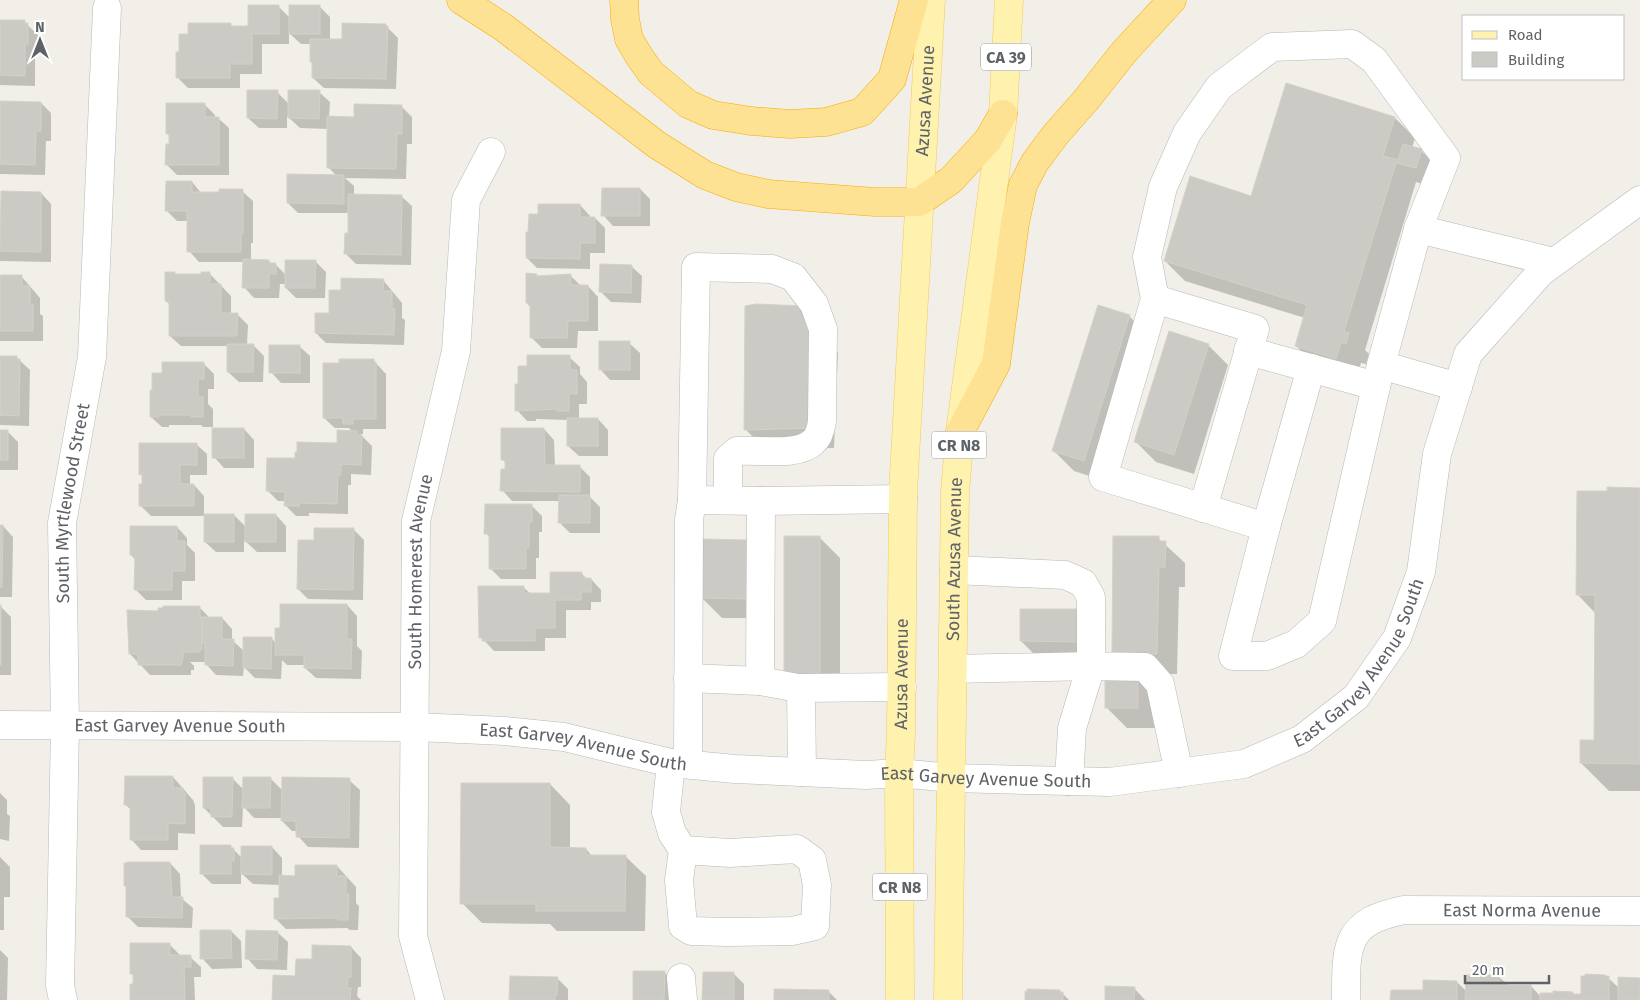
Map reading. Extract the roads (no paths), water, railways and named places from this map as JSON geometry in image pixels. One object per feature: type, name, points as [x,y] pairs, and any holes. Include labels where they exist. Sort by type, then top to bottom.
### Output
[{"type":"highway","points":[[461,0],[503,28],[657,145],[706,176],[736,187],[768,194],[874,202],[919,202],[957,174],[988,140],[1003,114]]},
{"type":"highway","points":[[624,0],[629,39],[639,56],[651,73],[688,104],[713,115],[751,121],[790,124],[826,122],[862,112],[892,79],[914,0]]},
{"type":"highway","points":[[960,432],[996,364],[1015,223],[1023,185],[1036,162],[1056,134],[1124,52],[1172,0]]},
{"type":"main road","name":"Azusa Avenue","points":[[899,773],[902,687],[903,499],[931,0]]},
{"type":"main road","name":"South Azusa Avenue","points":[[948,1000],[955,492],[960,432],[1003,114],[1009,0]]},
{"type":"main road","name":"CR N8","points":[[899,773],[900,1000]]},
{"type":"street","name":"South Myrtlewood Street","points":[[64,1000],[60,985],[65,726],[62,523],[92,357],[107,8]]},
{"type":"street","points":[[1266,527],[1104,477],[1155,299],[1147,257],[1163,187],[1187,132],[1219,87],[1272,47],[1352,44],[1374,60],[1446,158],[1418,229],[1378,376],[1322,622],[1296,644],[1267,656],[1233,656],[1266,527],[1311,368]]},
{"type":"street","name":"South Homerest Avenue","points":[[430,1000],[413,936],[416,521],[456,351],[466,200],[491,152]]},
{"type":"street","name":"East Garvey Avenue South","points":[[0,725],[416,728],[505,731],[564,737],[679,763],[735,769],[866,775],[899,773],[951,778],[1110,782],[1244,764],[1302,739],[1356,697],[1397,638],[1421,572],[1437,454],[1468,354],[1541,272],[1640,200]]},
{"type":"street","points":[[1418,229],[1554,262]]},
{"type":"street","points":[[683,850],[730,853],[797,849],[812,860],[817,885],[815,926],[792,931],[727,932],[691,931],[683,926],[679,880],[683,850],[672,833],[666,812],[679,763],[688,678],[689,520],[692,500],[696,267],[772,269],[793,277],[814,304],[823,329],[822,421],[819,433],[813,442],[794,451],[737,450],[728,459],[728,500]]},
{"type":"street","points":[[1155,299],[1255,329],[1203,508]]},
{"type":"street","points":[[1248,351],[1311,368],[1458,387]]},
{"type":"street","points":[[692,500],[903,499]]},
{"type":"street","points":[[760,681],[762,501]]},
{"type":"street","points":[[954,570],[1065,575],[1083,583],[1091,597],[1091,666],[1072,728],[1069,781]]},
{"type":"street","points":[[953,669],[1091,666],[1145,667],[1160,684],[1179,773]]},
{"type":"street","points":[[688,678],[760,681],[802,688],[902,687]]},
{"type":"street","points":[[802,688],[802,772]]},
{"type":"street","name":"East Norma Avenue","points":[[1346,1000],[1346,962],[1352,940],[1361,926],[1383,914],[1404,910],[1640,911]]}]
